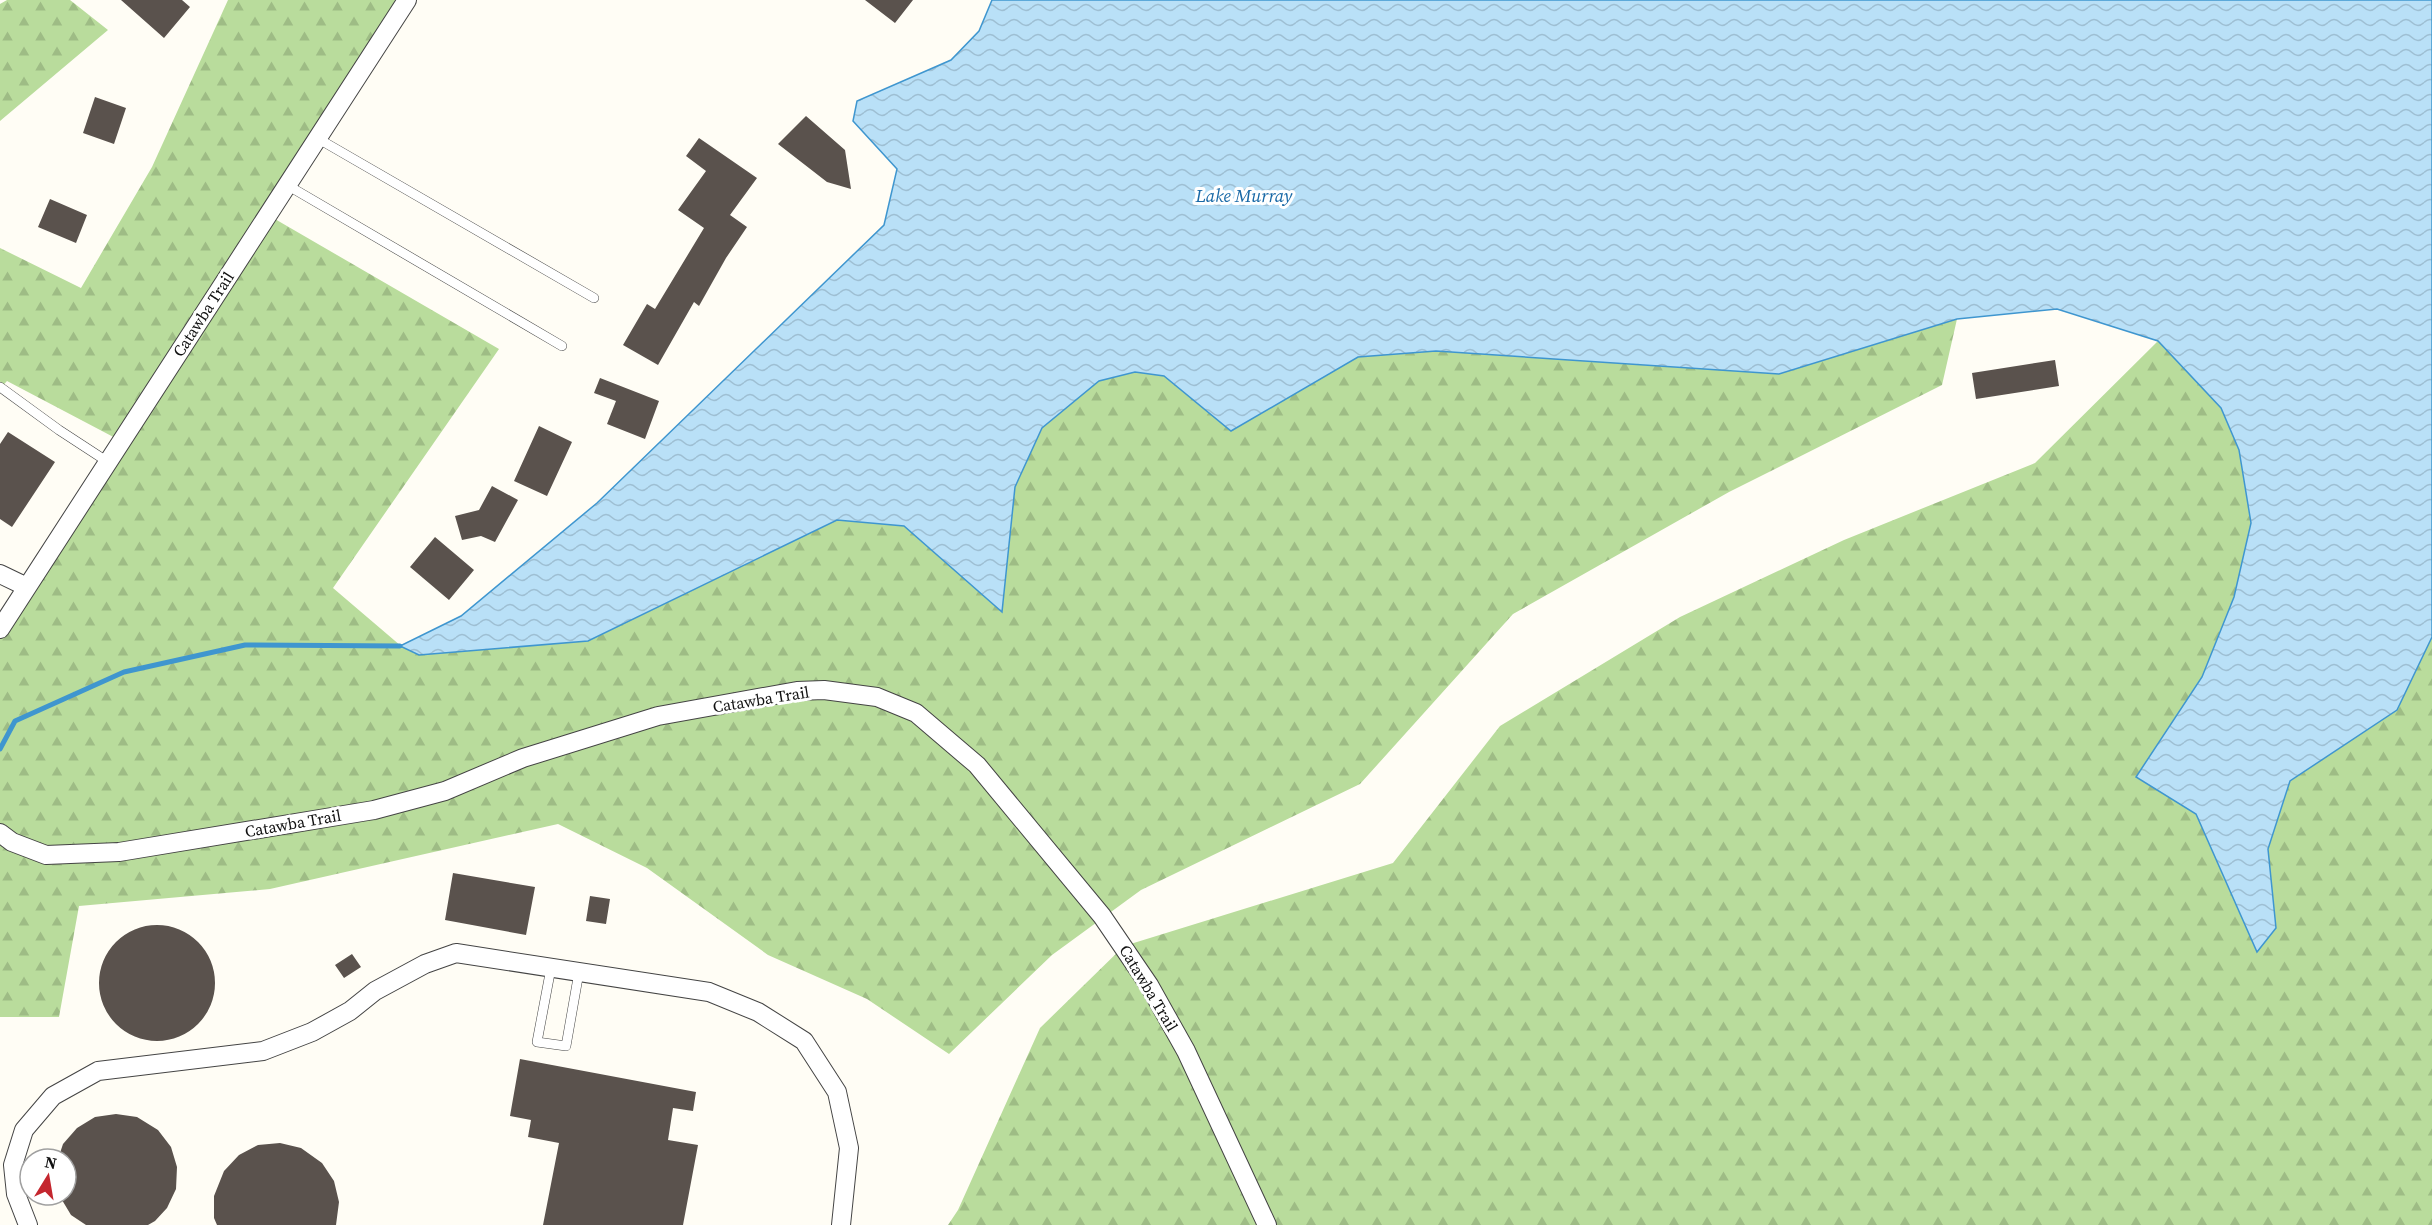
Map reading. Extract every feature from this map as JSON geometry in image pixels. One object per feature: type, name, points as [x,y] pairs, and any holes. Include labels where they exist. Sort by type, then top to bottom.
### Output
[{"type":"street","name":"Catawba Trail","points":[[0,629],[407,0]]},
{"type":"street","points":[[0,574],[27,587]]},
{"type":"street","name":"Catawba Trail","points":[[0,833],[12,842],[46,855],[119,852],[374,810],[445,791],[523,758],[658,716],[797,691],[851,692],[877,697],[916,713],[977,765],[1102,916],[1149,985],[1186,1052],[1267,1225]]},
{"type":"street","points":[[28,1225],[16,1194],[13,1165],[24,1130],[53,1096],[98,1071],[264,1051],[312,1032],[350,1011],[375,991],[425,964],[456,953],[709,992],[758,1012],[804,1041],[837,1092],[849,1148],[842,1225]]},
{"type":"lane","points":[[317,138],[594,298]]},
{"type":"lane","points":[[287,185],[562,346]]},
{"type":"lane","points":[[0,387],[108,462]]},
{"type":"lane","points":[[551,968],[537,1042],[566,1046],[579,972]]},
{"type":"green space","points":[[7,0],[70,0],[108,30],[0,121],[0,4]]},
{"type":"green space","points":[[228,0],[407,0],[268,215],[499,349],[333,588],[401,646],[588,641],[837,520],[904,526],[1002,612],[1015,487],[1042,428],[1099,381],[1135,372],[1164,376],[1231,431],[1357,357],[1436,351],[1779,374],[1957,319],[1942,385],[1729,492],[1513,614],[1360,784],[1141,890],[1052,955],[949,1054],[867,999],[768,955],[647,868],[558,824],[270,889],[79,906],[59,1017],[0,1017],[0,629],[121,441],[7,381],[0,389],[0,248],[81,288],[152,167]]},
{"type":"green space","points":[[2158,341],[2221,408],[2239,450],[2251,523],[2234,597],[2202,677],[2136,777],[2196,814],[2257,952],[2275,928],[2268,849],[2290,781],[2397,710],[2432,637],[2432,1225],[948,1225],[958,1210],[1040,1028],[1124,946],[1393,863],[1500,726],[1680,617],[1844,540],[2035,463]]},
{"type":"water","name":"Lake Murray","points":[[992,0],[2432,0],[2432,637],[2397,710],[2290,781],[2268,849],[2276,928],[2257,952],[2196,814],[2136,777],[2202,677],[2234,597],[2251,523],[2239,450],[2221,408],[2158,341],[2057,309],[1957,319],[1779,374],[1436,351],[1358,357],[1231,431],[1164,376],[1135,372],[1099,381],[1042,428],[1015,487],[1002,612],[904,526],[837,520],[588,641],[419,655],[400,646],[461,616],[597,503],[884,225],[897,169],[853,121],[857,101],[951,60],[979,31]]},
{"type":"building","points":[[121,0],[182,0],[190,7],[164,38]]},
{"type":"building","points":[[865,0],[913,0],[895,23]]},
{"type":"building","points":[[95,97],[126,108],[114,144],[83,133]]},
{"type":"building","points":[[806,116],[845,150],[851,189],[827,182],[778,144]]},
{"type":"building","points":[[699,138],[757,178],[730,215],[747,227],[726,258],[699,306],[694,302],[658,365],[623,345],[647,304],[655,309],[704,228],[678,210],[706,171],[686,156]]},
{"type":"building","points":[[50,199],[87,215],[76,243],[38,227]]},
{"type":"building","points":[[2055,360],[2059,386],[1976,399],[1972,373]]},
{"type":"building","points":[[600,378],[659,401],[645,439],[607,424],[616,401],[594,393]]},
{"type":"building","points":[[539,426],[572,442],[547,496],[514,481]]},
{"type":"building","points":[[8,432],[55,462],[12,527],[0,519],[0,444]]},
{"type":"building","points":[[492,486],[518,500],[495,542],[481,536],[462,540],[455,516],[479,510]]},
{"type":"building","points":[[435,537],[474,570],[449,600],[410,567]]},
{"type":"building","points":[[453,873],[535,887],[526,935],[445,920]]},
{"type":"building","points":[[590,896],[610,899],[606,924],[586,921]]},
{"type":"building","points":[[157,925],[179,929],[198,942],[211,961],[215,983],[211,1005],[198,1024],[179,1037],[157,1041],[135,1037],[116,1024],[103,1005],[99,983],[103,961],[116,942],[135,929]]},
{"type":"building","points":[[352,954],[361,967],[344,978],[335,965]]},
{"type":"building","points":[[520,1059],[696,1092],[693,1111],[673,1108],[668,1140],[698,1145],[683,1225],[543,1225],[559,1143],[528,1137],[531,1120],[510,1116]]},
{"type":"building","points":[[116,1114],[137,1117],[158,1130],[171,1147],[177,1167],[176,1189],[167,1208],[148,1225],[86,1225],[71,1215],[66,1207],[78,1207],[78,1147],[62,1147],[77,1128],[95,1117]]},
{"type":"building","points":[[280,1143],[301,1148],[322,1163],[334,1181],[339,1202],[336,1225],[217,1225],[214,1218],[214,1196],[224,1171],[239,1155],[258,1145]]},
{"type":"waterway","points":[[0,749],[15,721],[124,672],[245,645],[400,646]]}]
